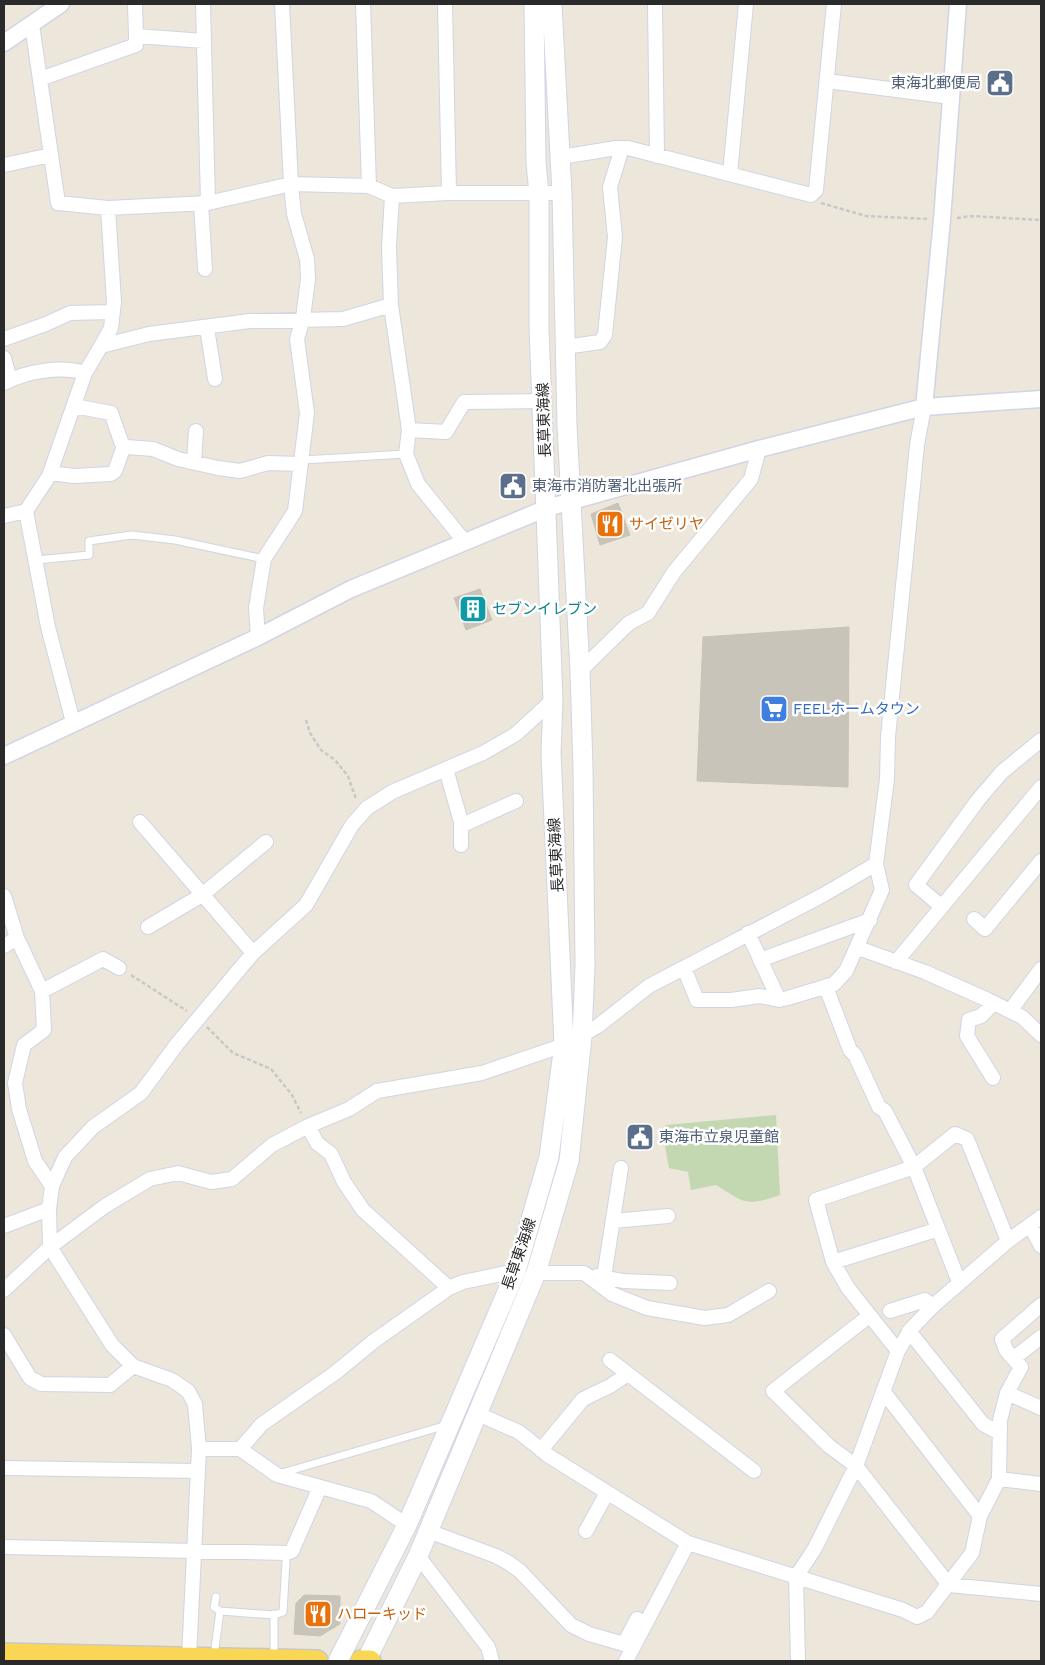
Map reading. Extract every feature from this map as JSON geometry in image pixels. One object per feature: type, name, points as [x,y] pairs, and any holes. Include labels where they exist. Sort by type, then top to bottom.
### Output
[{"type":"main road","name":"長草東海線","points":[[338,1661],[407,1525],[452,1424],[516,1271],[549,1157],[564,1045],[551,754],[553,700],[549,637],[544,401],[539,327],[539,194],[536,162],[534,4]]},
{"type":"main road","name":"長草東海線","points":[[368,1661],[418,1556],[536,1273],[569,1161],[582,1037],[586,966],[580,671],[570,502],[561,157],[552,4]]},
{"type":"main road","points":[[4,1654],[317,1661]]},
{"type":"main road","points":[[361,1661],[368,1661]]},
{"type":"street","points":[[4,43],[61,4]]},
{"type":"street","points":[[40,79],[136,44],[135,4]]},
{"type":"street","points":[[203,4],[205,269]]},
{"type":"street","points":[[258,637],[256,608],[264,559],[294,511],[307,413],[297,339],[303,318],[308,279],[307,259],[294,214],[291,184],[282,4]]},
{"type":"street","points":[[363,4],[369,186]]},
{"type":"street","points":[[446,4],[449,193]]},
{"type":"street","points":[[655,4],[656,156]]},
{"type":"street","points":[[730,174],[746,4]]},
{"type":"street","points":[[561,157],[622,148],[811,195],[816,190],[834,4]]},
{"type":"street","points":[[684,968],[697,1000],[731,1000],[760,996],[779,1000],[834,984],[846,971],[858,948],[882,890],[876,864],[887,779],[888,737],[917,445],[924,407],[942,220],[958,4]]},
{"type":"street","points":[[32,25],[58,203],[108,208],[205,203],[291,184],[369,186],[392,196],[449,193],[562,193]]},
{"type":"street","points":[[136,36],[204,41]]},
{"type":"street","points":[[828,81],[951,97]]},
{"type":"street","points":[[565,347],[600,342],[605,335],[614,237],[610,187],[622,148]]},
{"type":"street","points":[[4,165],[52,155]]},
{"type":"street","points":[[392,196],[389,247],[391,306],[409,430],[406,454],[418,484],[464,541]]},
{"type":"street","points":[[73,722],[48,627],[26,511],[50,473],[85,373],[111,328],[113,312],[108,208]]},
{"type":"street","points":[[100,346],[149,334],[250,321],[303,318],[343,319],[391,306]]},
{"type":"street","points":[[4,339],[70,313],[113,312]]},
{"type":"street","points":[[207,328],[216,380]]},
{"type":"street","points":[[4,358],[7,382],[51,370],[77,370],[85,373]]},
{"type":"street","points":[[4,756],[73,722],[258,637],[350,589],[547,508],[759,449],[924,407],[1041,399]]},
{"type":"street","points":[[409,430],[446,432],[464,402],[544,401]]},
{"type":"street","points":[[74,406],[111,413],[124,446]]},
{"type":"street","points":[[194,462],[196,431]]},
{"type":"street","points":[[124,446],[153,448],[194,462],[240,471],[268,463],[302,462]]},
{"type":"street","points":[[50,473],[74,476],[111,474],[124,446]]},
{"type":"street","points":[[580,671],[630,623],[648,613],[674,572],[751,479],[759,449]]},
{"type":"street","points":[[4,516],[26,511]]},
{"type":"street","points":[[189,1658],[197,1471],[200,1449],[195,1404],[188,1391],[172,1380],[133,1366],[112,1345],[50,1246],[48,1209],[52,1186],[65,1157],[93,1127],[141,1093],[198,1018],[253,953],[306,905],[347,832],[367,808],[392,792],[483,753],[516,734],[553,700]]},
{"type":"street","points":[[941,906],[916,884],[978,800],[1002,772],[1041,740]]},
{"type":"street","points":[[446,769],[461,822],[461,846]]},
{"type":"street","points":[[896,962],[1041,787]]},
{"type":"street","points":[[461,822],[467,823],[516,801]]},
{"type":"street","points":[[140,822],[253,953]]},
{"type":"street","points":[[148,927],[202,895],[266,842]]},
{"type":"street","points":[[974,918],[985,929],[1041,861]]},
{"type":"street","points":[[4,1290],[50,1246],[105,1206],[150,1179],[178,1174],[211,1182],[232,1179],[272,1145],[308,1126],[349,1109],[377,1091],[482,1073],[564,1045],[582,1037],[649,986],[823,895],[876,864]]},
{"type":"street","points":[[4,896],[17,938],[42,991],[44,1030],[24,1044],[15,1083],[19,1109],[35,1161],[52,1186]]},
{"type":"street","points":[[760,960],[870,920]]},
{"type":"street","points":[[748,934],[779,1000]]},
{"type":"street","points":[[4,946],[17,938]]},
{"type":"street","points":[[858,948],[925,972],[994,1003],[1022,1017],[1041,1035]]},
{"type":"street","points":[[42,991],[103,959],[119,968]]},
{"type":"street","points":[[1010,1011],[1041,969]]},
{"type":"street","points":[[826,987],[850,1050],[855,1054],[879,1107],[885,1111],[914,1167],[936,1230],[959,1282]]},
{"type":"street","points":[[993,1078],[967,1036],[970,1020],[981,1016],[994,1003]]},
{"type":"street","points":[[308,1126],[317,1143],[332,1154],[344,1182],[363,1210],[449,1288]]},
{"type":"street","points":[[898,1351],[848,1288],[833,1262],[816,1200],[914,1167],[955,1134],[967,1139],[1008,1241]]},
{"type":"street","points":[[604,1277],[620,1168]]},
{"type":"street","points":[[4,1226],[48,1209]]},
{"type":"street","points":[[613,1221],[668,1216]]},
{"type":"street","points":[[798,1661],[796,1577],[815,1548],[856,1466],[898,1351],[909,1331],[932,1306],[959,1282],[1008,1241],[1036,1221],[1041,1246]]},
{"type":"street","points":[[833,1262],[936,1230]]},
{"type":"street","points":[[240,1449],[262,1424],[335,1373],[374,1341],[449,1288],[463,1282],[516,1271]]},
{"type":"street","points":[[536,1273],[584,1273],[623,1281],[670,1283]]},
{"type":"street","points":[[584,1273],[612,1294],[647,1308],[705,1318],[728,1314],[769,1291]]},
{"type":"street","points":[[890,1310],[925,1300],[932,1306]]},
{"type":"street","points":[[478,1414],[519,1432],[542,1450],[607,1493],[688,1543],[903,1610],[917,1617],[927,1612],[972,1553],[980,1516],[999,1478],[998,1432],[1007,1393],[1021,1367],[1006,1350],[1002,1339],[1041,1305]]},
{"type":"street","points":[[869,1316],[773,1391],[829,1446],[856,1466],[949,1585],[1041,1594]]},
{"type":"street","points":[[909,1331],[983,1424],[998,1432]]},
{"type":"street","points":[[4,1335],[30,1378],[42,1384],[110,1385],[133,1366]]},
{"type":"street","points":[[1014,1358],[1041,1337]]},
{"type":"street","points":[[610,1360],[754,1471]]},
{"type":"street","points":[[542,1450],[583,1399],[610,1386],[628,1374]]},
{"type":"street","points":[[883,1391],[980,1516]]},
{"type":"street","points":[[1007,1393],[1041,1408]]},
{"type":"street","points":[[200,1449],[240,1449],[277,1475],[370,1502],[407,1525]]},
{"type":"street","points":[[4,1468],[197,1471]]},
{"type":"street","points":[[999,1478],[1041,1484]]},
{"type":"street","points":[[4,1547],[287,1553],[292,1551],[320,1487]]},
{"type":"street","points":[[586,1531],[607,1493]]},
{"type":"street","points":[[428,1531],[496,1556],[509,1563],[520,1571],[571,1625],[589,1634],[624,1644],[637,1619],[645,1623]]},
{"type":"street","points":[[626,1661],[688,1543]]},
{"type":"street","points":[[418,1556],[488,1647],[492,1661]]},
{"type":"lane","points":[[302,462],[406,454]]},
{"type":"lane","points":[[36,560],[89,555],[89,542],[132,535],[174,540],[264,559]]},
{"type":"lane","points":[[277,1475],[452,1424]]},
{"type":"lane","points":[[216,1597],[214,1607],[220,1611],[274,1614],[283,1612],[286,1562]]},
{"type":"lane","points":[[214,1659],[220,1611]]},
{"type":"lane","points":[[274,1614],[274,1660]]},
{"type":"path","points":[[811,195],[817,202],[843,211],[866,216],[942,220],[970,216],[1041,220]]},
{"type":"path","points":[[306,720],[310,733],[321,750],[335,760],[348,776],[357,802]]},
{"type":"path","points":[[119,968],[198,1018],[233,1053],[271,1069],[292,1095],[308,1126]]},
{"type":"green space","points":[[776,1115],[780,1195],[752,1202],[733,1196],[716,1185],[691,1190],[688,1172],[669,1168],[662,1130],[666,1125]]},
{"type":"building","name":"サイゼリヤ","points":[[618,503],[630,535],[600,545],[591,514]]},
{"type":"building","name":"セブンイレブン","points":[[480,589],[492,620],[466,630],[454,598]]},
{"type":"building","name":"FEELホームタウン","points":[[849,627],[848,787],[697,781],[703,637]]},
{"type":"building","name":"ハローキッド","points":[[304,1595],[340,1596],[340,1624],[320,1636],[294,1634],[296,1603]]},
{"type":"place","name":"東海北郵便局","points":[[1000,83]]},
{"type":"place","name":"東海市消防署北出張所","points":[[513,486]]},
{"type":"place","name":"サイゼリヤ","points":[[610,524]]},
{"type":"place","name":"セブンイレブン","points":[[473,609]]},
{"type":"place","name":"FEELホームタウン","points":[[774,709]]},
{"type":"place","name":"東海市立泉児童館","points":[[640,1137]]},
{"type":"place","name":"ハローキッド","points":[[318,1614]]}]
